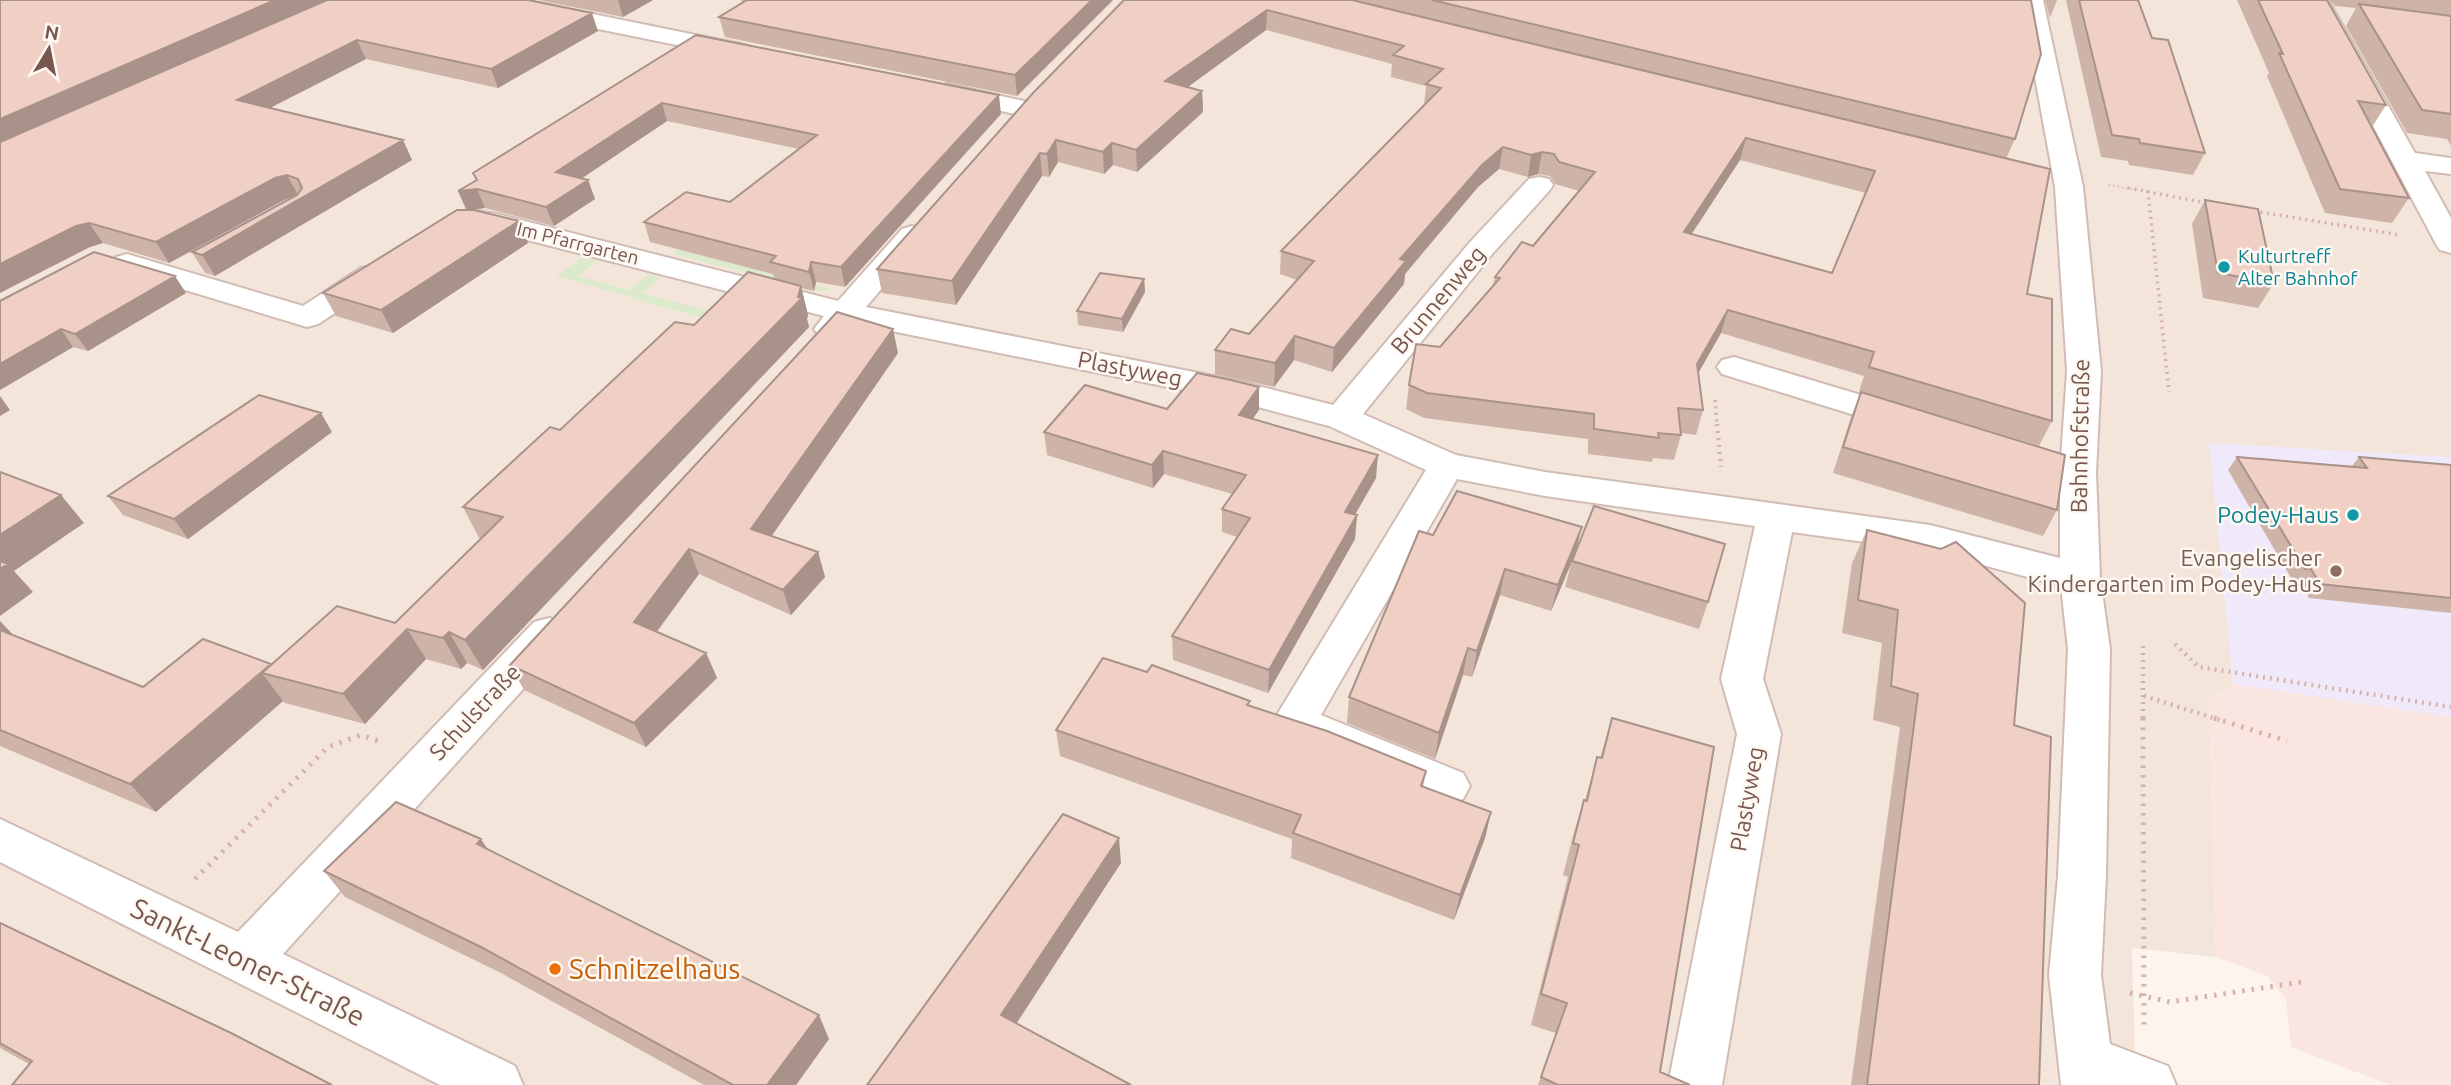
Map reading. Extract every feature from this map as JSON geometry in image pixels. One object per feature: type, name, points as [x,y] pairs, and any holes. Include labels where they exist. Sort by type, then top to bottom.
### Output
[{"type":"street","points":[[491,0],[764,55]]},
{"type":"street","name":"Bahnhofstraße","points":[[2032,0],[2084,371],[2064,469],[2089,649],[2082,876],[2075,975],[2086,1073]]},
{"type":"street","points":[[2331,10],[2404,160],[2450,243]]},
{"type":"street","points":[[1006,128],[1043,88]]},
{"type":"street","points":[[928,89],[1024,108]]},
{"type":"street","points":[[2404,160],[2451,166]]},
{"type":"street","name":"Brunnenweg","points":[[1340,418],[1482,247],[1539,185]]},
{"type":"street","points":[[803,358],[926,219]]},
{"type":"street","name":"Im Pfarrgarten","points":[[438,232],[460,221],[484,220],[845,312]]},
{"type":"street","points":[[102,255],[307,317],[394,260]]},
{"type":"street","points":[[171,277],[205,258]]},
{"type":"street","name":"Plastyweg","points":[[845,312],[1234,390],[1340,418],[1447,466],[1545,484],[1930,538],[2080,577]]},
{"type":"street","points":[[1734,367],[1932,428]]},
{"type":"street","points":[[1447,466],[1275,716],[1447,786]]},
{"type":"street","name":"Plastyweg","points":[[1696,1085],[1759,734],[1742,679],[1776,516]]},
{"type":"street","name":"Schulstraße","points":[[245,960],[570,609]]},
{"type":"street","name":"Sankt-Leoner-Straße","points":[[0,839],[496,1085]]},
{"type":"street","points":[[2086,1073],[2147,1084]]},
{"type":"path","points":[[2056,183],[2148,191],[2216,204]]},
{"type":"path","points":[[2148,191],[2169,392]]},
{"type":"path","points":[[2243,209],[2450,243]]},
{"type":"path","points":[[1727,509],[1713,403],[1734,367]]},
{"type":"path","points":[[2175,644],[2199,667],[2451,707]]},
{"type":"path","points":[[2143,646],[2143,996],[2147,1084]]},
{"type":"path","points":[[2143,696],[2287,741]]},
{"type":"path","points":[[157,917],[328,747],[361,735],[431,760]]},
{"type":"path","points":[[2075,975],[2170,1002],[2301,982]]},
{"type":"shaded area","points":[[0,0],[2451,0],[2451,717],[2233,684],[2209,699],[2216,957],[2132,948],[2136,1085],[0,1085]]},
{"type":"shaded area","name":"Evangelischer Kindergarten im Podey-Haus","points":[[2209,443],[2451,457],[2451,717],[2233,684]]},
{"type":"shaded area","points":[[2233,684],[2451,717],[2451,1085],[2390,1085],[2291,1047],[2286,999],[2267,976],[2216,957],[2209,699]]},
{"type":"green space","points":[[679,249],[833,290],[819,291],[673,254]]},
{"type":"green space","points":[[582,257],[597,261],[578,276],[629,290],[650,274],[661,277],[642,293],[709,311],[786,342],[556,276]]},
{"type":"building","points":[[0,0],[275,0],[0,119]]},
{"type":"building","points":[[327,0],[528,0],[592,13],[491,69],[357,40],[237,100],[403,140],[202,255],[192,252],[297,195],[302,188],[298,179],[287,175],[275,178],[156,242],[89,223],[76,226],[0,264],[0,142]]},
{"type":"building","points":[[747,0],[1092,0],[1015,75],[719,17]]},
{"type":"building","points":[[1124,0],[1352,0],[2050,169],[2027,294],[2052,299],[2052,421],[1869,367],[1874,352],[1728,310],[1697,364],[1703,410],[1678,408],[1681,435],[1658,433],[1659,438],[1594,429],[1594,414],[1427,393],[1409,385],[1416,344],[1440,347],[1500,278],[1495,277],[1522,242],[1533,246],[1595,172],[1559,162],[1554,154],[1542,152],[1531,155],[1503,147],[1482,165],[1400,259],[1406,261],[1334,348],[1295,336],[1275,363],[1215,350],[1231,329],[1249,334],[1314,261],[1281,251],[1441,88],[1426,84],[1443,69],[1393,55],[1404,46],[1267,10],[1165,81],[1202,91],[1136,150],[1112,143],[1103,152],[1056,140],[1047,154],[1040,153],[952,281],[877,269],[1033,93]],"holes":[[[1746,138],[1875,171],[1832,273],[1684,232]]]},
{"type":"building","points":[[1432,0],[2031,0],[2041,54],[2015,139]]},
{"type":"building","points":[[2079,0],[2138,0],[2152,38],[2168,40],[2205,153],[2140,143],[2139,139],[2112,135]]},
{"type":"building","points":[[2258,0],[2327,0],[2386,105],[2358,101],[2409,198],[2340,189]]},
{"type":"building","points":[[2359,4],[2451,16],[2451,114],[2422,110]]},
{"type":"building","points":[[696,35],[999,95],[841,267],[811,262],[809,272],[770,262],[776,256],[644,222],[686,192],[730,202],[817,135],[662,103],[556,172],[588,180],[546,207],[477,189],[458,191],[477,180],[473,173]]},
{"type":"building","points":[[2205,200],[2258,209],[2274,283],[2218,273]]},
{"type":"building","points":[[457,210],[474,210],[519,221],[381,310],[323,293]]},
{"type":"building","points":[[94,252],[175,276],[75,334],[61,329],[0,364],[0,301]]},
{"type":"building","points":[[748,272],[801,286],[798,297],[802,298],[465,640],[449,632],[443,638],[407,629],[343,694],[262,673],[337,606],[395,623],[503,517],[463,507],[550,427],[560,430],[675,322],[694,325]]},
{"type":"building","points":[[1100,273],[1144,279],[1122,319],[1077,311]]},
{"type":"building","points":[[837,312],[893,329],[751,529],[818,552],[783,590],[689,549],[634,622],[706,653],[634,723],[510,665]]},
{"type":"building","points":[[1197,373],[1259,387],[1239,415],[1378,455],[1345,512],[1357,515],[1269,670],[1172,636],[1250,518],[1222,509],[1246,475],[1163,451],[1152,465],[1044,432],[1085,385],[1167,409]]},
{"type":"building","points":[[1861,392],[2065,455],[2057,510],[1843,447]]},
{"type":"building","points":[[259,395],[321,413],[174,519],[108,496]]},
{"type":"building","name":"Podey-Haus","points":[[2237,457],[2367,468],[2359,457],[2451,465],[2451,598],[2320,584],[2311,569],[2305,569]]},
{"type":"building","points":[[0,472],[61,495],[0,535]]},
{"type":"building","points":[[1457,491],[1582,527],[1558,585],[1505,569],[1477,651],[1468,648],[1439,733],[1349,697],[1419,531],[1433,535]]},
{"type":"building","points":[[1594,506],[1725,544],[1708,602],[1572,561]]},
{"type":"building","points":[[1867,530],[1941,549],[1956,542],[2025,603],[2014,725],[2051,737],[2039,1085],[1867,1085],[1918,694],[1891,686],[1898,610],[1858,600]]},
{"type":"building","points":[[0,561],[8,564],[0,569]]},
{"type":"building","points":[[0,630],[143,687],[203,639],[271,664],[130,784],[0,730]]},
{"type":"building","points":[[1103,658],[1147,672],[1152,665],[1250,701],[1247,705],[1327,731],[1426,771],[1421,786],[1491,812],[1460,895],[1293,833],[1301,815],[1056,730]]},
{"type":"building","points":[[1612,718],[1714,747],[1660,1072],[1690,1085],[1558,1085],[1541,1077],[1567,1003],[1541,994],[1579,845],[1573,843],[1584,800],[1587,801],[1597,757],[1602,758]]},
{"type":"building","points":[[396,802],[481,839],[477,844],[819,1015],[767,1085],[733,1085],[481,947],[324,871]]},
{"type":"building","points":[[1063,814],[1119,838],[1001,1015],[1131,1085],[867,1085]]},
{"type":"building","points":[[0,923],[231,1033],[332,1085],[12,1085],[32,1061],[0,1043]]},
{"type":"place","name":"Kulturtreff Alter Bahnhof","points":[[2224,267]]},
{"type":"place","name":"Podey-Haus","points":[[2353,515]]},
{"type":"place","name":"Evangelischer Kindergarten im Podey-Haus","points":[[2336,571]]},
{"type":"place","name":"Schnitzelhaus","points":[[555,969]]}]
